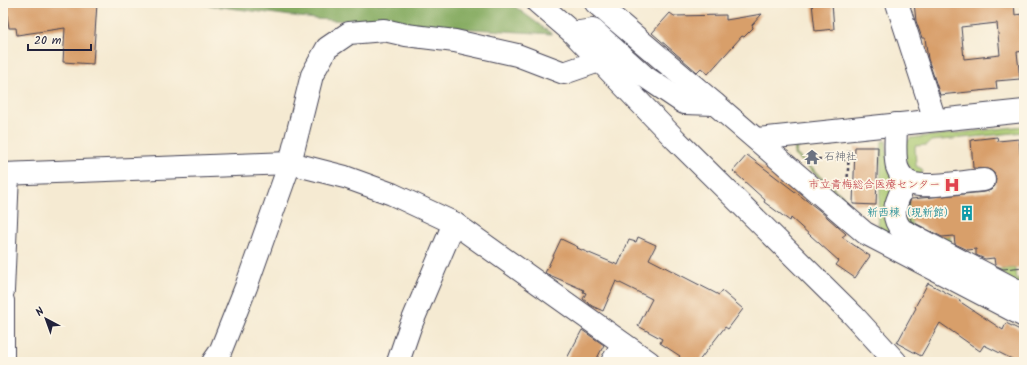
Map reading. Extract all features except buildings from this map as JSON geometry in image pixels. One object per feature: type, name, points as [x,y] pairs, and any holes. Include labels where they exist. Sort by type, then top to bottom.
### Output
[{"type":"street","points":[[538,3],[573,33],[599,61],[853,315],[896,362]]},
{"type":"street","points":[[596,3],[864,232],[1024,316]]},
{"type":"street","points":[[897,3],[935,120]]},
{"type":"street","points":[[213,362],[220,352],[246,287],[290,163],[312,75],[327,48],[349,33],[384,30],[406,35],[455,41],[517,55],[564,72],[599,61]]},
{"type":"street","points":[[573,33],[593,30],[644,76],[684,103],[715,104]]},
{"type":"street","points":[[757,139],[1024,111]]},
{"type":"street","points":[[896,124],[896,162],[901,175],[906,181],[925,186],[984,180]]},
{"type":"street","points":[[3,291],[5,174],[290,163],[345,177],[392,194],[454,223],[649,362]]},
{"type":"street","points":[[906,181],[894,208],[896,220],[902,230],[1024,294]]},
{"type":"street","points":[[398,362],[410,327],[454,223]]},
{"type":"street","points":[[3,301],[3,362]]},
{"type":"street","points":[[612,362],[623,344]]},
{"type":"path","points":[[818,159],[848,160],[847,194]]},
{"type":"green space","points":[[191,3],[510,3],[552,34],[315,19]]},
{"type":"green space","points":[[1024,126],[1024,132],[931,141],[927,145],[915,146],[916,166],[922,169],[923,172],[918,177],[906,164],[905,143],[911,138]]},
{"type":"green space","points":[[848,141],[797,147],[796,154],[846,199],[845,200],[794,155],[795,146]]},
{"type":"green space","points":[[882,141],[886,141],[888,166],[894,185],[889,210],[1024,301],[878,228]]},
{"type":"green space","points":[[904,199],[909,199],[912,227],[932,238],[950,236],[952,249],[907,226]]},
{"type":"green space","points":[[1015,268],[1016,279],[1024,278],[1024,288],[997,270]]},
{"type":"place","name":"石神社","points":[[812,157]]},
{"type":"place","name":"市立青梅総合医療センター","points":[[952,185]]},
{"type":"place","name":"新西棟（現新館）","points":[[967,213]]}]
